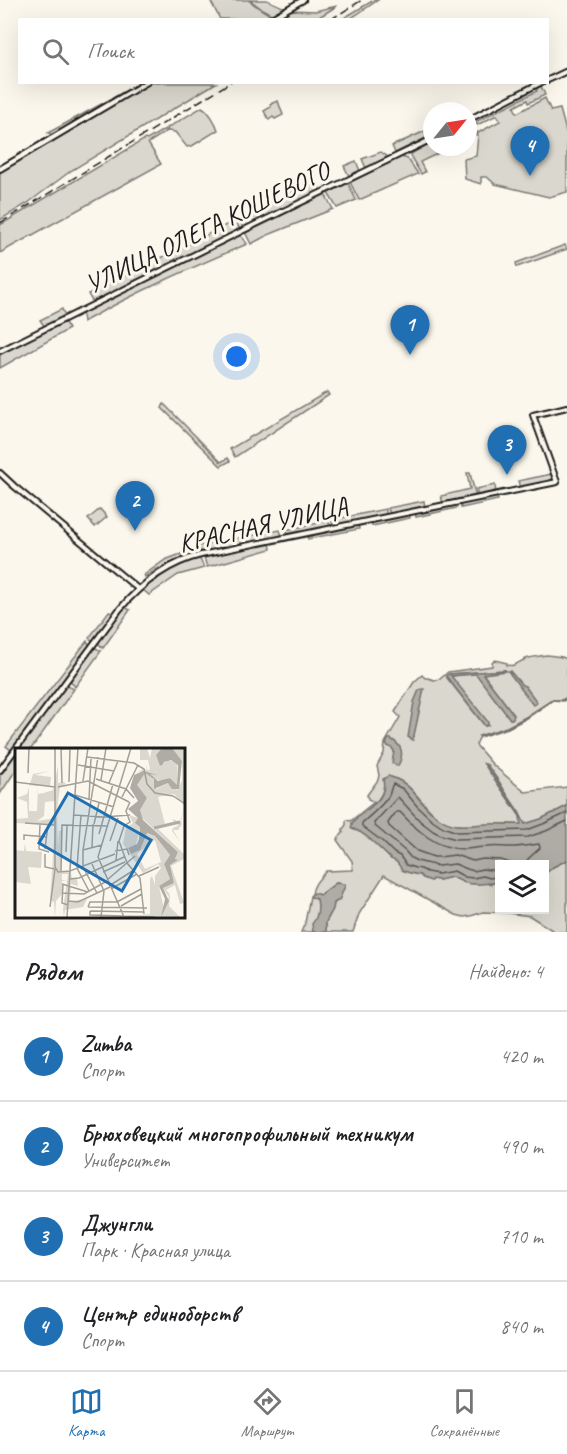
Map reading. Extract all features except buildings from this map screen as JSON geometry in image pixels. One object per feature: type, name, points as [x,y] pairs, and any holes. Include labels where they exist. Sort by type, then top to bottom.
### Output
[{"type":"street","points":[[272,18],[303,0]]},
{"type":"street","points":[[549,80],[567,71]]},
{"type":"street","points":[[0,169],[144,84]]},
{"type":"street","points":[[477,115],[538,84]]},
{"type":"street","name":"УЛИЦА ОЛЕГА КОШЕВОГО","points":[[0,351],[423,142]]},
{"type":"street","name":"КРАСНАЯ УЛИЦА","points":[[16,748],[112,618],[138,589],[172,565],[193,557],[557,482],[532,416],[567,407]]},
{"type":"street","points":[[0,473],[138,589]]},
{"type":"street","name":"КРАСНАЯ УЛИЦА","points":[[0,770],[15,750]]},
{"type":"shaded area","points":[[210,0],[248,0],[272,16],[267,18],[219,18]]},
{"type":"shaded area","points":[[250,0],[267,0],[285,8],[273,15]]},
{"type":"shaded area","points":[[374,0],[378,0],[351,18],[344,18]]},
{"type":"shaded area","points":[[337,6],[318,18],[275,18],[290,10],[315,11]]},
{"type":"shaded area","points":[[138,84],[142,84],[53,135],[48,133]]},
{"type":"shaded area","points":[[149,84],[214,84],[72,170],[28,203],[0,220],[0,171]]},
{"type":"shaded area","points":[[541,86],[545,95],[528,103],[527,100],[514,107],[517,113],[545,98],[551,111],[560,109],[567,135],[567,192],[549,197],[495,184],[487,177],[481,177],[481,184],[465,179],[464,159],[477,156],[477,132],[500,121],[497,115],[477,125],[477,121],[537,91],[536,89]]},
{"type":"shaded area","points":[[278,101],[283,115],[269,120],[264,111],[271,107],[270,104]]},
{"type":"shaded area","points":[[202,107],[212,117],[218,130],[187,147],[175,132],[168,131],[167,128]]},
{"type":"shaded area","points":[[165,129],[167,131],[148,143],[161,164],[0,253],[0,225]]},
{"type":"shaded area","points":[[423,132],[423,139],[395,153],[392,146]]},
{"type":"shaded area","points":[[423,147],[423,156],[432,156],[420,162],[425,172],[421,174],[411,154]]},
{"type":"shaded area","points":[[381,152],[388,157],[366,168],[362,159]]},
{"type":"shaded area","points":[[401,157],[408,159],[418,174],[359,200],[350,182]]},
{"type":"shaded area","points":[[356,161],[360,171],[349,176],[344,166]]},
{"type":"shaded area","points":[[312,178],[319,186],[319,191],[243,228],[239,219],[298,189],[300,192],[313,185],[310,179]]},
{"type":"shaded area","points":[[348,183],[356,200],[337,208],[328,193]]},
{"type":"shaded area","points":[[325,194],[333,209],[251,244],[247,232]]},
{"type":"shaded area","points":[[236,220],[240,230],[176,261],[171,253]]},
{"type":"shaded area","points":[[239,235],[247,244],[143,290],[83,322],[84,312]]},
{"type":"shaded area","points":[[565,245],[567,249],[517,267],[516,263]]},
{"type":"shaded area","points":[[169,254],[174,262],[93,303],[88,294]]},
{"type":"shaded area","points":[[62,309],[65,316],[45,327],[40,320]]},
{"type":"shaded area","points":[[64,321],[69,329],[0,368],[0,353]]},
{"type":"shaded area","points":[[327,392],[329,395],[235,457],[230,449]]},
{"type":"shaded area","points":[[164,404],[221,462],[228,458],[230,461],[221,466],[162,408]]},
{"type":"shaded area","points":[[467,473],[470,473],[476,497],[443,503],[441,496],[470,489]]},
{"type":"shaded area","points":[[552,474],[551,482],[520,488],[518,481]]},
{"type":"shaded area","points":[[495,485],[496,493],[478,496],[476,489]]},
{"type":"shaded area","points":[[497,496],[498,500],[461,508],[460,503]]},
{"type":"shaded area","points":[[424,501],[425,508],[390,515],[388,508]]},
{"type":"shaded area","points":[[457,503],[457,508],[416,517],[415,512]]},
{"type":"shaded area","points":[[100,509],[107,517],[95,527],[88,519]]},
{"type":"shaded area","points":[[386,509],[386,515],[334,526],[331,520]]},
{"type":"shaded area","points":[[409,513],[410,518],[372,526],[371,521]]},
{"type":"shaded area","points":[[328,521],[331,527],[290,535],[285,530]]},
{"type":"shaded area","points":[[358,524],[359,529],[308,539],[307,535]]},
{"type":"shaded area","points":[[280,530],[282,536],[280,537],[202,553],[198,546]]},
{"type":"shaded area","points":[[270,542],[271,549],[207,567],[204,558],[205,556]]},
{"type":"shaded area","points":[[181,554],[183,558],[145,577],[144,575],[165,560]]},
{"type":"shaded area","points":[[199,557],[204,568],[178,575],[149,595],[141,588],[174,565]]},
{"type":"shaded area","points":[[125,607],[130,610],[103,648],[98,641]]},
{"type":"shaded area","points":[[109,611],[114,615],[93,641],[89,638]]},
{"type":"shaded area","points":[[87,641],[89,647],[11,750],[6,746]]},
{"type":"shaded area","points":[[93,648],[101,651],[75,687],[70,680]]},
{"type":"shaded area","points":[[547,655],[567,659],[567,697],[563,700],[552,700],[507,727],[479,736],[476,745],[493,765],[525,792],[567,787],[567,806],[525,824],[500,783],[484,764],[520,816],[522,824],[460,825],[443,821],[405,784],[390,777],[384,782],[378,800],[352,822],[352,829],[370,839],[405,871],[423,878],[439,880],[452,877],[468,883],[495,883],[495,912],[483,912],[464,917],[456,915],[384,875],[359,914],[353,932],[326,932],[326,922],[345,885],[336,883],[320,895],[312,894],[314,887],[326,871],[353,870],[352,861],[337,840],[343,833],[346,821],[353,819],[374,802],[368,799],[367,795],[378,780],[377,766],[384,753],[385,743],[400,717],[395,712],[414,682],[422,675],[434,680],[440,679],[448,672],[492,666],[495,660],[512,665],[526,659]],"holes":[[[506,670],[483,674],[514,715],[510,719],[476,673],[451,676],[488,725],[485,726],[447,678],[449,674]]]},
{"type":"shaded area","points":[[66,685],[74,689],[32,748],[19,748]]},
{"type":"shaded area","points":[[15,756],[15,772],[0,794],[0,774]]},
{"type":"shaded area","points":[[567,860],[567,932],[555,932],[530,916],[515,914],[549,914],[549,870]]},
{"type":"shaded area","points":[[310,896],[318,900],[313,932],[301,932],[305,923]]},
{"type":"water","points":[[505,670],[483,674],[514,715],[512,719],[476,674],[451,676],[488,722],[485,726],[446,676]]},
{"type":"water","points":[[508,671],[525,686],[537,702],[536,704],[533,705]]},
{"type":"water","points":[[424,689],[413,740],[408,737],[414,702],[419,690]]},
{"type":"water","points":[[553,700],[508,728],[479,736],[507,727]]},
{"type":"water","points":[[388,739],[398,744],[401,751],[398,766],[392,763],[394,751],[386,745]]},
{"type":"water","points":[[484,764],[487,765],[519,812],[525,824],[567,806],[567,860],[549,870],[549,860],[495,860],[495,882],[482,884],[469,884],[452,877],[431,881],[402,870],[397,862],[370,839],[351,828],[353,822],[381,796],[383,779],[388,776],[408,786],[431,812],[445,822],[458,825],[521,824],[520,816]]},
{"type":"water","points":[[336,883],[345,886],[326,922],[326,932],[313,932],[312,924],[317,915],[318,906],[317,899],[311,895],[314,893],[320,895]]},
{"type":"railway","points":[[333,18],[362,0]]},
{"type":"railway","points":[[0,223],[228,84]]},
{"type":"place","name":"Центр единоборств","points":[[530,176]]},
{"type":"place","name":"Zumba","points":[[410,355]]},
{"type":"place","name":"Джунгли","points":[[507,475]]},
{"type":"place","name":"Брюховецкий многопрофильный техникум","points":[[135,531]]}]
